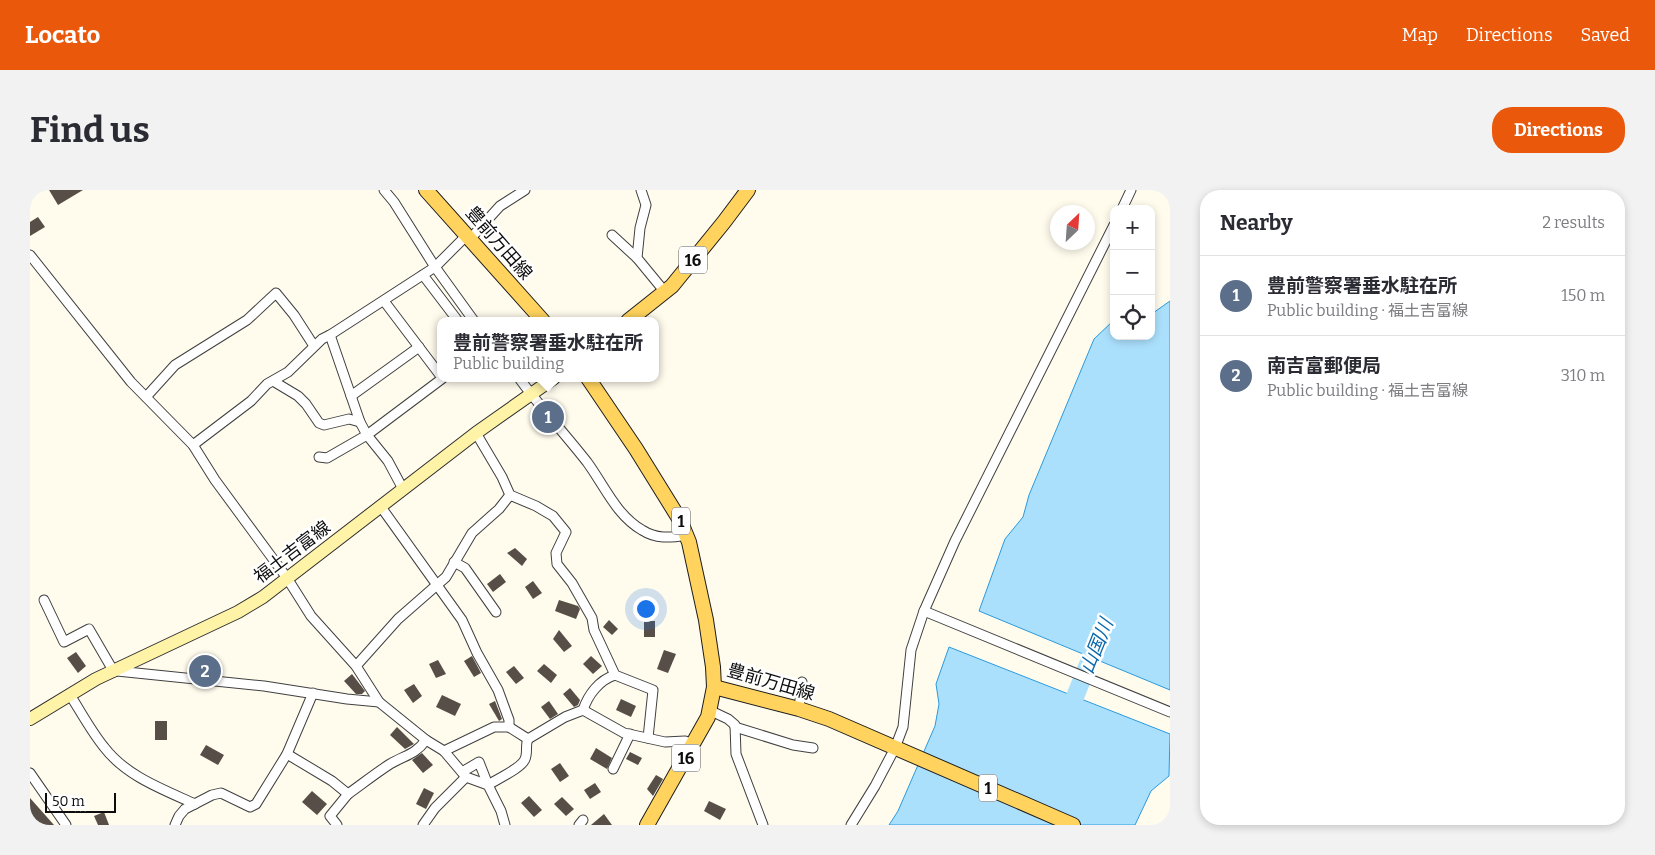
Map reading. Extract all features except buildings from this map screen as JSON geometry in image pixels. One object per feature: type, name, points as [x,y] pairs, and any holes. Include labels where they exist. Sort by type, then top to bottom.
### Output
[{"type":"main road","name":"豊前万田線","points":[[426,190],[538,317]]},
{"type":"main road","name":"16","points":[[633,317],[672,286],[748,190]]},
{"type":"main road","name":"福土吉富線","points":[[30,719],[96,679],[238,612],[263,597],[476,433],[549,382]]},
{"type":"main road","name":"豊前万田線","points":[[591,382],[636,448],[680,520],[686,535],[706,620],[714,687],[800,709],[829,719],[1073,825]]},
{"type":"main road","name":"16","points":[[647,825],[708,717],[714,687]]},
{"type":"street","points":[[384,190],[471,317]]},
{"type":"street","points":[[193,445],[251,401],[267,384],[288,372],[322,339],[330,336],[435,267],[500,206],[525,190]]},
{"type":"street","points":[[637,258],[640,228],[646,204],[641,190]]},
{"type":"street","points":[[1124,205],[1131,190]]},
{"type":"street","points":[[851,825],[898,750],[903,727],[911,650],[924,611],[955,541],[1110,233]]},
{"type":"street","points":[[612,235],[637,258],[665,292]]},
{"type":"street","points":[[30,255],[131,382],[193,445],[215,480],[288,578],[311,616],[356,666],[379,702],[426,740],[444,751],[464,775],[488,785]]},
{"type":"street","points":[[423,275],[455,317]]},
{"type":"street","points":[[146,397],[175,365],[247,320],[276,293],[294,314],[314,346]]},
{"type":"street","points":[[384,301],[437,371]]},
{"type":"street","points":[[330,336],[360,422],[367,435],[388,461],[403,489]]},
{"type":"street","points":[[351,396],[419,346]]},
{"type":"street","points":[[273,381],[298,396],[319,423],[324,425],[349,419],[360,422]]},
{"type":"street","points":[[319,457],[327,458],[367,435],[438,382]]},
{"type":"street","points":[[522,382],[587,463],[620,511],[630,522],[642,531],[656,536],[669,538],[686,535]]},
{"type":"street","points":[[476,433],[502,477],[510,495],[536,506],[553,516],[566,532],[556,553],[557,564],[572,583],[592,618],[594,630],[615,675]]},
{"type":"street","points":[[356,666],[398,619],[446,577],[472,533],[499,509],[510,495]]},
{"type":"street","points":[[381,506],[462,620],[477,653],[498,690],[509,720],[509,727]]},
{"type":"street","points":[[454,562],[465,568],[496,612]]},
{"type":"street","points":[[44,600],[64,642],[89,629],[115,671],[264,686],[379,702]]},
{"type":"street","points":[[924,611],[1170,712]]},
{"type":"street","points":[[583,710],[587,698],[606,678],[615,675],[653,690],[648,738]]},
{"type":"street","points":[[800,709],[802,682]]},
{"type":"street","points":[[175,825],[185,809],[212,795],[221,793],[250,807],[256,804],[287,754],[312,694]]},
{"type":"street","points":[[70,695],[104,748],[122,766],[145,781],[195,804]]},
{"type":"street","points":[[583,710],[624,733],[665,742],[685,741],[693,744]]},
{"type":"street","points":[[488,785],[522,764],[526,757],[525,744],[528,738],[565,717],[583,710]]},
{"type":"street","points":[[709,710],[728,719],[735,727],[793,745],[813,748]]},
{"type":"street","points":[[444,751],[494,728],[509,727],[528,738]]},
{"type":"street","points":[[735,727],[736,754],[763,825]]},
{"type":"street","points":[[613,769],[630,734]]},
{"type":"street","points":[[338,825],[330,816],[348,794],[391,764],[411,755],[426,740]]},
{"type":"street","points":[[287,754],[332,781],[348,794]]},
{"type":"street","points":[[423,825],[435,808],[464,775],[479,762],[501,811],[505,825]]},
{"type":"street","points":[[30,772],[66,825]]},
{"type":"water","points":[[1170,301],[1170,690],[979,611],[1005,539],[1023,517],[1029,495],[1094,339],[1110,324],[1110,340],[1155,340],[1155,312]]},
{"type":"water","points":[[949,647],[1170,734],[1169,776],[1151,791],[1135,825],[889,825],[898,811],[935,726],[939,704],[936,684]]},
{"type":"waterway","name":"山国川","points":[[1066,719],[1100,635]]},
{"type":"place","name":"豊前警察署垂水駐在所","points":[[548,417]]},
{"type":"place","name":"南吉富郵便局","points":[[205,671]]}]
